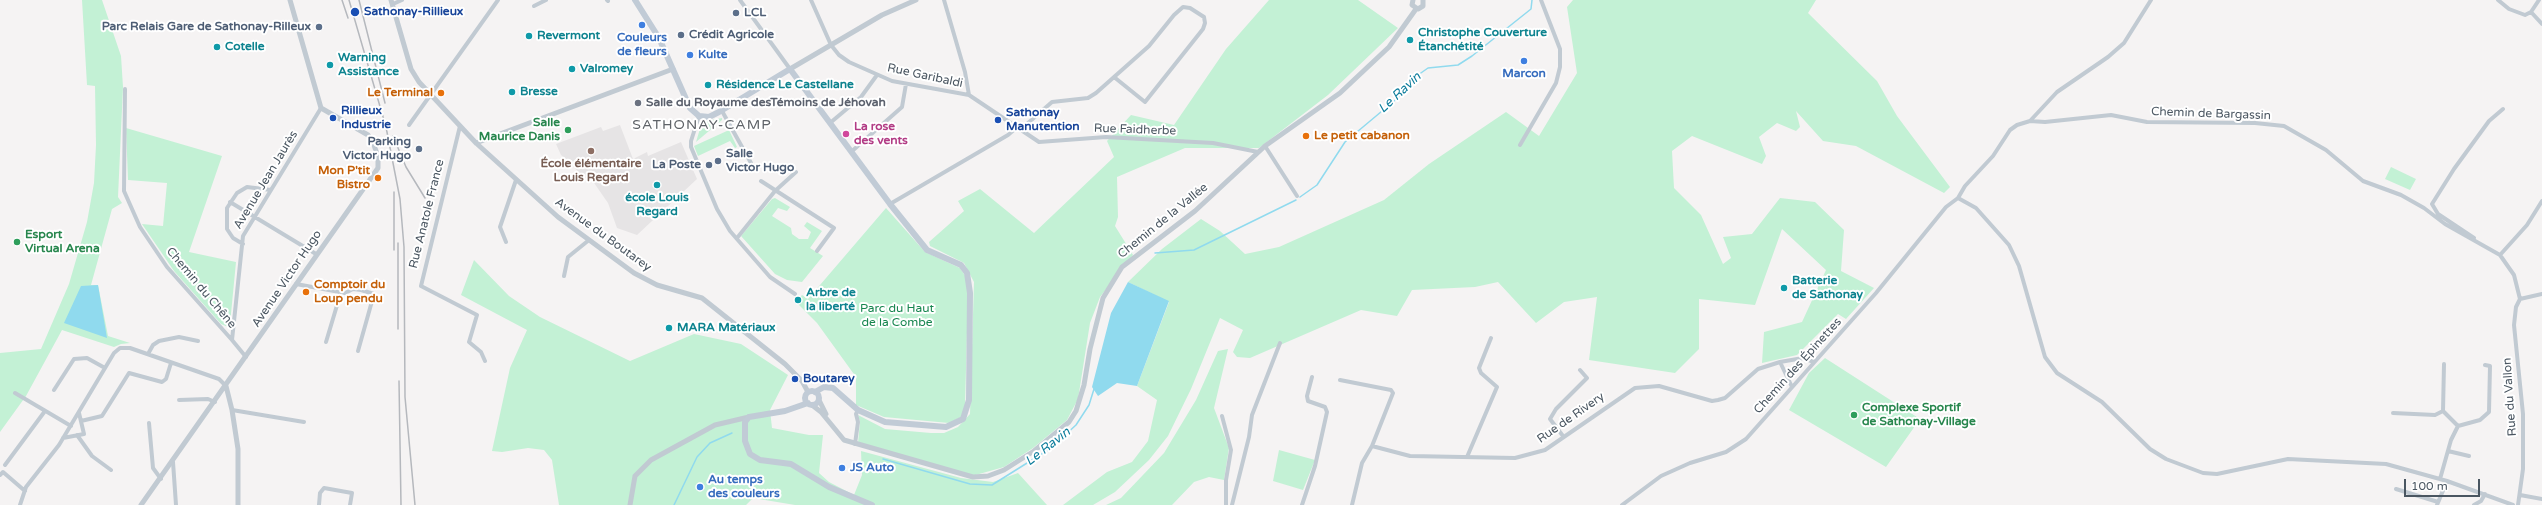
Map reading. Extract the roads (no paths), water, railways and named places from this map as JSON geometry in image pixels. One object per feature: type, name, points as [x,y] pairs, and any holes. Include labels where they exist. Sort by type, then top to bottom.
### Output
[{"type":"main road","points":[[635,0],[659,38],[690,108],[699,116],[709,117],[722,111],[790,69],[890,204],[927,250],[961,265],[967,273],[970,293],[969,400],[963,419],[946,427],[886,422],[858,410],[829,387],[793,408],[749,417],[745,422],[745,441],[754,458],[791,464],[829,487],[872,505]]},
{"type":"main road","points":[[819,399],[829,390],[843,397]]},
{"type":"main road","points":[[810,397],[819,399]]},
{"type":"main road","points":[[810,397],[819,399]]},
{"type":"street","points":[[290,0],[321,108]]},
{"type":"street","points":[[392,2],[402,0]]},
{"type":"street","points":[[409,125],[430,93],[498,0]]},
{"type":"street","points":[[534,6],[546,0]]},
{"type":"street","points":[[740,0],[790,69],[882,15],[916,0]]},
{"type":"street","name":"Rue Garibaldi","points":[[811,0],[831,45],[839,55],[850,62],[877,75],[906,84],[969,95],[1018,129]]},
{"type":"street","points":[[944,0],[966,72],[969,95]]},
{"type":"street","points":[[1413,0],[1412,6],[1416,9]]},
{"type":"street","name":"Chemin de la Vallée","points":[[864,447],[973,477],[988,476],[1004,470],[1034,451],[1069,422],[1076,411],[1084,385],[1103,298],[1122,267],[1196,211],[1265,146],[1340,92],[1389,48],[1416,9],[1423,6],[1423,0]]},
{"type":"street","points":[[1520,145],[1556,83],[1560,67],[1560,49],[1540,0]]},
{"type":"street","points":[[2030,121],[2057,92],[2108,58],[2124,43],[2151,0]]},
{"type":"street","points":[[2498,0],[2509,9],[2525,15],[2531,12],[2539,0]]},
{"type":"street","name":"Avenue du Boutarey","points":[[392,2],[411,69],[430,93],[476,143],[516,180],[589,240],[647,280],[702,298],[785,364],[802,381],[810,397],[837,434],[854,444],[864,447]]},
{"type":"street","points":[[890,204],[1018,129],[1052,102],[1088,98],[1096,93],[1114,77],[1149,46],[1174,15],[1183,7],[1190,8],[1204,17],[1205,23],[1203,30],[1145,102],[1114,77]]},
{"type":"street","points":[[2531,12],[2542,24]]},
{"type":"street","points":[[476,143],[673,68]]},
{"type":"street","points":[[830,123],[861,97],[877,75]]},
{"type":"street","points":[[851,152],[902,107],[906,84]]},
{"type":"street","name":"Chemin du Chêne","points":[[125,89],[124,191],[140,227],[167,267],[232,340]]},
{"type":"street","name":"Avenue Victor Hugo","points":[[142,505],[246,358],[316,254],[378,168],[376,152],[368,135],[321,108]]},
{"type":"street","name":"Avenue Jean Jaurès","points":[[232,340],[243,236],[321,108]]},
{"type":"street","points":[[2477,242],[2469,234],[2438,214],[2432,204],[2489,121],[2503,109]]},
{"type":"street","points":[[722,111],[751,163]]},
{"type":"street","name":"Chemin de Bargassin","points":[[2030,121],[2045,122],[2111,115],[2147,122],[2284,126],[2326,150],[2363,180],[2401,195],[2424,208],[2445,224],[2500,255],[2514,275],[2520,298]]},
{"type":"street","points":[[699,116],[691,141],[691,147],[717,209],[737,238],[770,277],[796,294]]},
{"type":"street","name":"Chemin des Épinettes","points":[[1622,505],[1661,476],[1675,468],[1726,452],[1738,446],[1871,298],[1946,207],[1958,198],[1965,186],[1993,156],[2010,130],[2017,125],[2030,121]]},
{"type":"street","name":"Rue Anatole France","points":[[460,126],[421,286],[476,315],[469,342],[481,352],[485,361]]},
{"type":"street","name":"Rue Faidherbe","points":[[1018,129],[1035,140],[1047,144],[1114,137],[1213,143],[1258,152]]},
{"type":"street","points":[[1265,146],[1297,196]]},
{"type":"street","points":[[737,238],[775,191],[796,172]]},
{"type":"street","points":[[506,242],[500,227],[516,180]]},
{"type":"street","points":[[761,180],[775,191],[834,228],[817,251]]},
{"type":"street","points":[[243,244],[233,238],[227,229],[226,212],[230,202],[237,193],[247,187],[271,190]]},
{"type":"street","points":[[1958,198],[1976,208],[2009,245],[2019,266],[2046,357],[2057,373],[2102,402],[2150,450],[2166,459],[2203,473],[2234,472],[2288,459],[2386,464],[2447,481],[2513,505]]},
{"type":"street","points":[[230,202],[316,254]]},
{"type":"street","points":[[2500,255],[2527,225],[2542,202]]},
{"type":"street","points":[[564,276],[568,257],[589,240]]},
{"type":"street","points":[[296,284],[341,292],[353,289],[374,294],[358,351]]},
{"type":"street","points":[[326,342],[341,292]]},
{"type":"street","points":[[2520,298],[2542,294]]},
{"type":"street","name":"Rue du Vallon","points":[[2518,505],[2523,469],[2523,414],[2514,325],[2516,307],[2520,298]]},
{"type":"street","points":[[148,354],[153,345],[159,341],[179,338],[198,341]]},
{"type":"street","points":[[1467,457],[1497,387],[1481,373],[1478,368],[1492,338]]},
{"type":"street","points":[[232,340],[246,358]]},
{"type":"street","points":[[1232,505],[1249,437],[1252,415],[1280,343]]},
{"type":"street","points":[[20,505],[25,491],[64,438],[114,353],[120,348],[130,348],[219,379],[226,386],[232,410],[238,449],[238,505]]},
{"type":"street","points":[[54,390],[74,359],[86,358],[105,368]]},
{"type":"street","name":"Rue de Rivery","points":[[1372,446],[1410,456],[1514,458],[1528,456],[1545,450],[1563,436],[1635,388],[1659,386],[1712,401],[1725,398],[1758,369],[1780,362],[1803,358],[1814,362]]},
{"type":"street","points":[[1780,362],[1792,387]]},
{"type":"street","points":[[81,421],[102,416],[129,373],[162,382],[166,379],[171,363]]},
{"type":"street","points":[[2444,364],[2443,411],[2458,426]]},
{"type":"street","points":[[2458,426],[2480,420],[2489,412],[2490,366],[2485,365]]},
{"type":"street","points":[[1563,436],[1550,419],[1556,409],[1586,378],[1580,370]]},
{"type":"street","points":[[1302,505],[1315,466],[1327,412],[1325,407],[1308,401],[1307,396],[1312,377]]},
{"type":"street","points":[[1340,380],[1391,390],[1393,393],[1372,446],[1362,462],[1352,505]]},
{"type":"street","points":[[15,393],[71,426]]},
{"type":"street","points":[[179,400],[208,399],[215,402]]},
{"type":"street","name":"Avenue du Boutarey","points":[[819,399],[829,422]]},
{"type":"street","points":[[232,410],[304,422]]},
{"type":"street","points":[[854,444],[858,422],[856,414],[858,410]]},
{"type":"street","points":[[5,465],[45,411]]},
{"type":"street","points":[[2393,413],[2435,415],[2443,411]]},
{"type":"street","points":[[64,438],[84,434],[79,413]]},
{"type":"street","points":[[1222,416],[1231,450],[1226,480],[1226,505]]},
{"type":"street","points":[[630,505],[635,476],[651,460],[715,425],[749,417]]},
{"type":"street","points":[[149,423],[153,468],[161,479]]},
{"type":"street","points":[[2440,479],[2448,451],[2458,426]]},
{"type":"street","points":[[77,436],[92,456],[111,470]]},
{"type":"street","points":[[2448,451],[2469,456]]},
{"type":"street","points":[[173,462],[176,505]]},
{"type":"street","points":[[0,475],[3,472],[25,491]]},
{"type":"street","points":[[2396,489],[2437,504],[2447,481]]},
{"type":"street","points":[[320,505],[320,493],[324,488],[352,494],[350,505]]},
{"type":"street","points":[[2474,505],[2481,501],[2485,494]]},
{"type":"street","points":[[2520,495],[2542,499]]},
{"type":"water","points":[[1128,282],[1169,301],[1137,386],[1117,383],[1098,396],[1092,387],[1111,313]]},
{"type":"water","points":[[98,285],[107,338],[64,323],[81,286]]},
{"type":"waterway","name":"Le Ravin","points":[[1300,197],[1317,185],[1345,142],[1400,96],[1418,75],[1428,68],[1458,65],[1472,56],[1531,9],[1532,0]]},
{"type":"waterway","name":"Le Ravin","points":[[1155,253],[1194,250],[1296,200]]},
{"type":"waterway","name":"Le Ravin","points":[[883,459],[970,484],[992,485],[1051,448],[1076,425],[1089,405],[1094,389]]},
{"type":"waterway","points":[[674,505],[697,457],[710,443],[732,433]]},
{"type":"railway","points":[[342,0],[348,18]]},
{"type":"railway","points":[[349,0],[386,127],[400,199],[404,247],[405,397],[415,505]]},
{"type":"railway","points":[[359,0],[385,103]]},
{"type":"railway","points":[[393,136],[406,167],[425,198]]},
{"type":"railway","points":[[394,192],[394,250]]},
{"type":"railway","points":[[398,243],[398,329]]},
{"type":"railway","points":[[399,381],[401,505]]},
{"type":"place","name":"Sathonay-Rillieux","points":[[355,12]]},
{"type":"place","name":"LCL","points":[[736,13]]},
{"type":"place","name":"Couleurs de fleurs","points":[[642,25]]},
{"type":"place","name":"Parc Relais Gare de Sathonay-Rilleux","points":[[319,27]]},
{"type":"place","name":"Crédit Agricole","points":[[681,35]]},
{"type":"place","name":"Revermont","points":[[529,36]]},
{"type":"place","name":"Christophe Couverture Étanchétité","points":[[1410,40]]},
{"type":"place","name":"Cotelle","points":[[217,47]]},
{"type":"place","name":"Kulte","points":[[690,55]]},
{"type":"place","name":"Marcon","points":[[1524,61]]},
{"type":"place","name":"Warning Assistance","points":[[330,65]]},
{"type":"place","name":"Valromey","points":[[572,69]]},
{"type":"place","name":"Résidence Le Castellane","points":[[708,85]]},
{"type":"place","name":"Bresse","points":[[512,92]]},
{"type":"place","name":"Le Terminal","points":[[441,93]]},
{"type":"place","name":"Salle du Royaume desTémoins de Jéhovah","points":[[638,103]]},
{"type":"place","name":"Rillieux Industrie","points":[[333,118]]},
{"type":"place","name":"Sathonay Manutention","points":[[998,120]]},
{"type":"place","name":"Salle Maurice Danis","points":[[568,130]]},
{"type":"place","name":"La rose des vents","points":[[846,134]]},
{"type":"place","name":"Le petit cabanon","points":[[1306,136]]},
{"type":"place","name":"Parking Victor Hugo","points":[[419,149]]},
{"type":"place","name":"École élémentaire Louis Regard","points":[[591,151]]},
{"type":"place","name":"Salle Victor Hugo","points":[[718,161]]},
{"type":"place","name":"La Poste","points":[[709,165]]},
{"type":"place","name":"Mon P'tit Bistro","points":[[378,178]]},
{"type":"place","name":"école Louis Regard","points":[[657,185]]},
{"type":"place","name":"Esport Virtual Arena","points":[[17,242]]},
{"type":"place","name":"Batterie de Sathonay","points":[[1784,288]]},
{"type":"place","name":"Comptoir du Loup pendu","points":[[306,292]]},
{"type":"place","name":"Arbre de la liberté","points":[[798,300]]},
{"type":"place","name":"MARA Matériaux","points":[[669,328]]},
{"type":"place","name":"Boutarey","points":[[795,379]]},
{"type":"place","name":"Complexe Sportif de Sathonay-Village","points":[[1854,415]]},
{"type":"place","name":"JS Auto","points":[[842,468]]},
{"type":"place","name":"Au temps des couleurs","points":[[700,487]]},
{"type":"district","name":"SATHONAY-CAMP","points":[[702,125]]},
{"type":"park label","name":"Parc du Haut de la Combe","points":[[897,316]]}]
